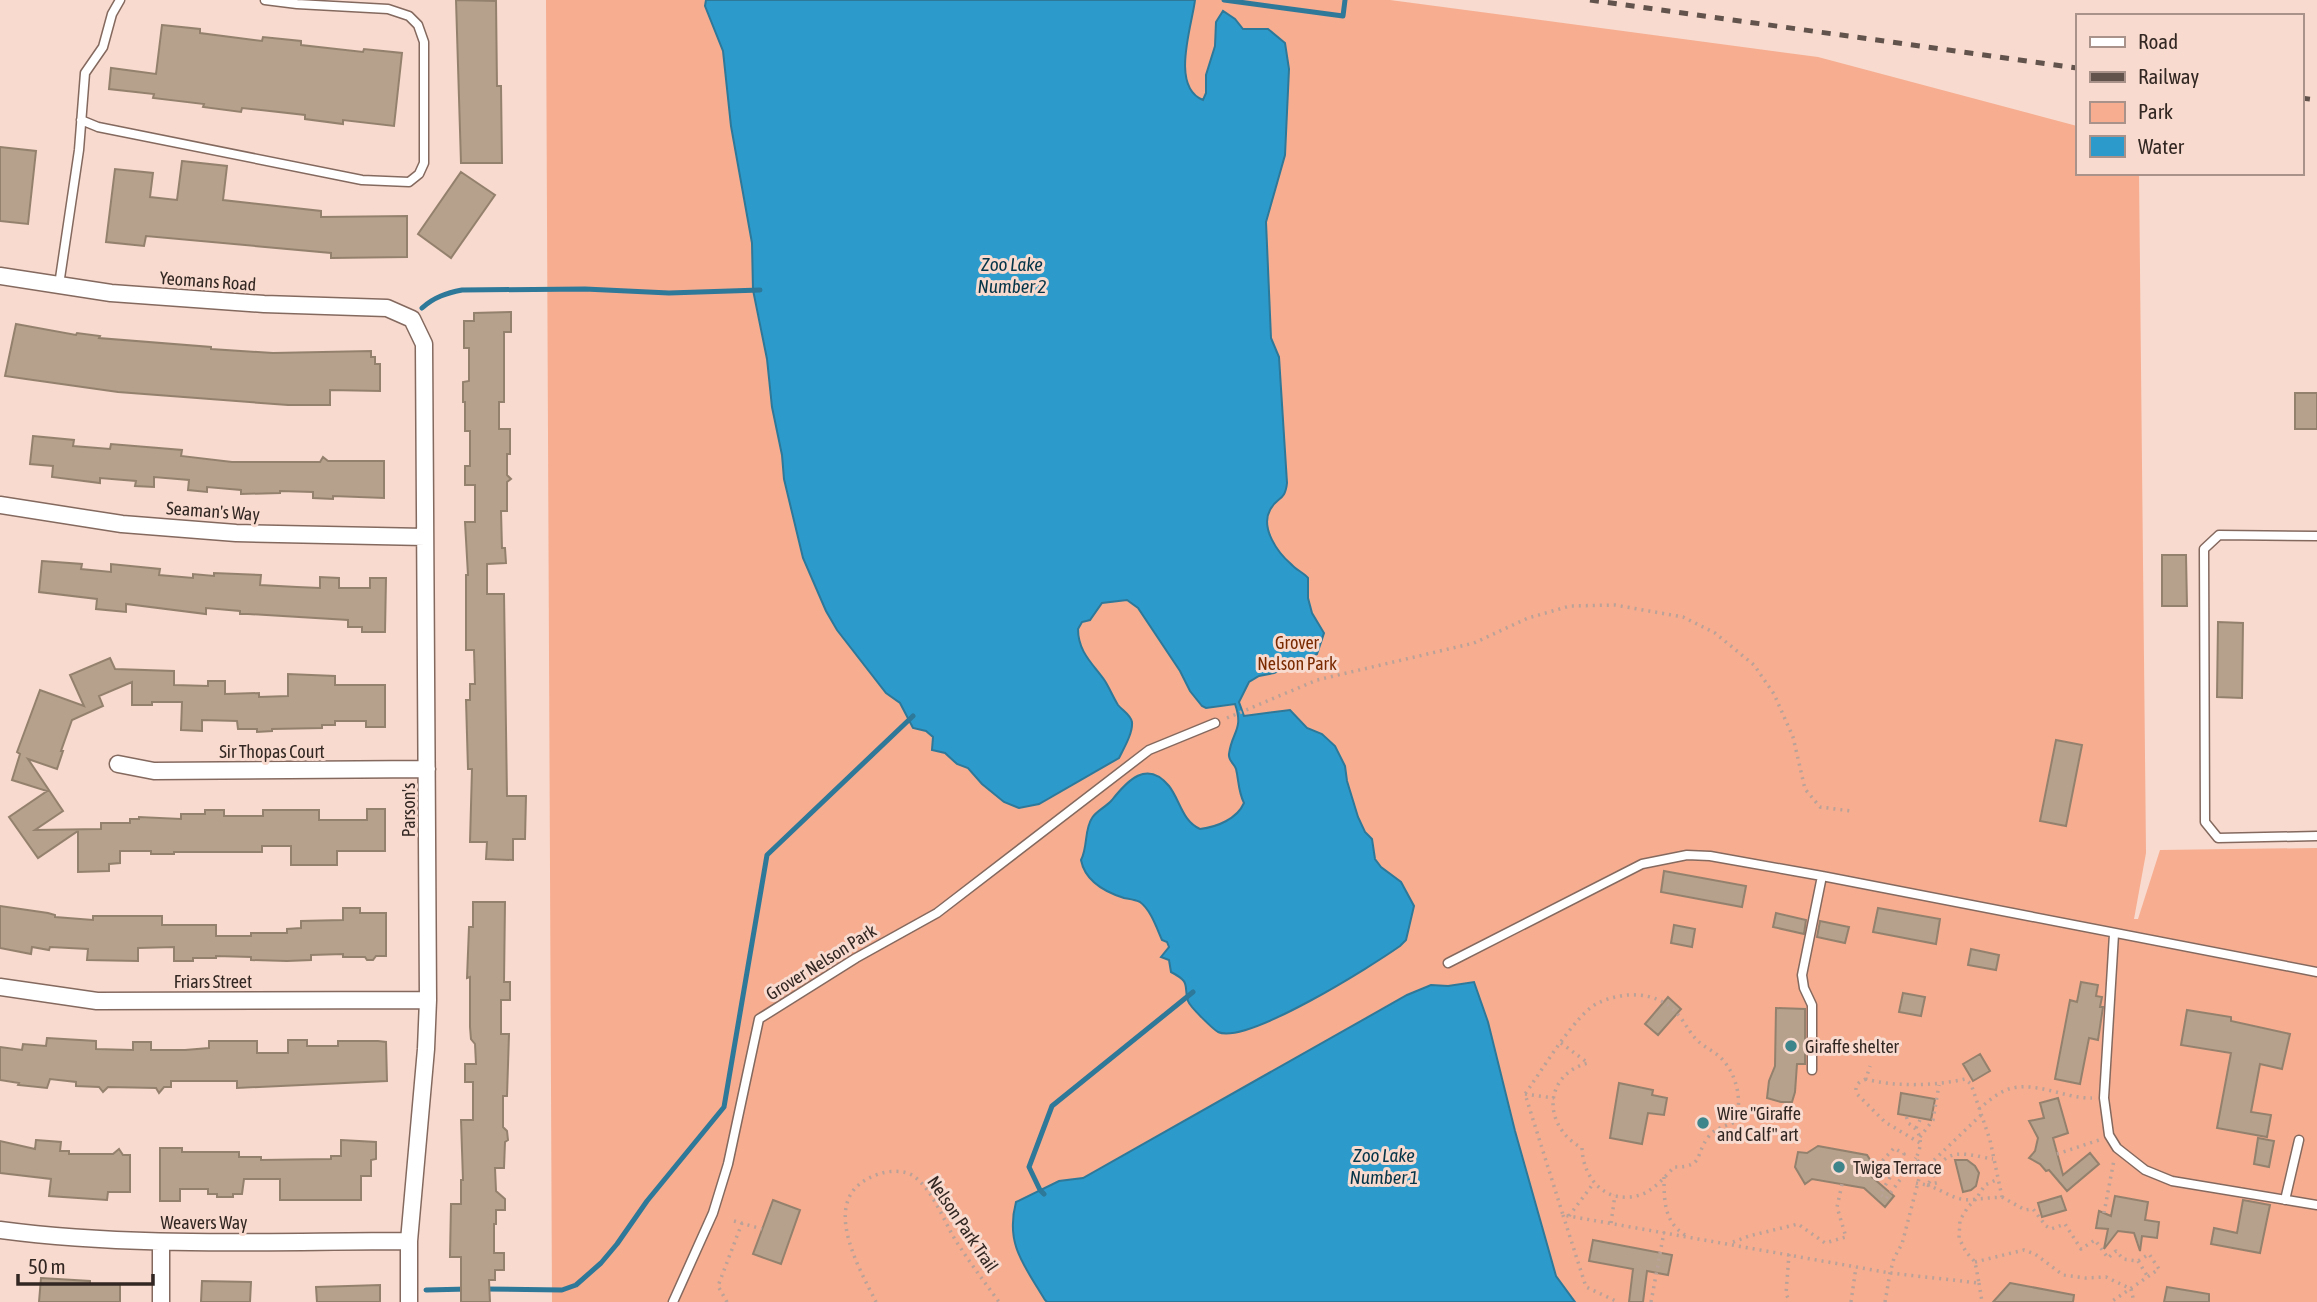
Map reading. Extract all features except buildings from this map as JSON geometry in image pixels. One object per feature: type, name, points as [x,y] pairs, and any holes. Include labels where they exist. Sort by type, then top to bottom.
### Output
[{"type":"street","name":"Yeomans Road","points":[[0,276],[111,293],[264,304],[387,308],[412,319]]},
{"type":"street","name":"Parson's","points":[[409,1302],[409,1241],[428,1000],[424,344],[412,319]]},
{"type":"street","name":"Seaman's Way","points":[[0,505],[122,523],[236,533],[425,537]]},
{"type":"street","name":"Sir Thopas Court","points":[[118,764],[154,771],[427,769]]},
{"type":"street","name":"Friars Street","points":[[0,987],[97,1001],[428,1000]]},
{"type":"street","name":"Weavers Way","points":[[0,1230],[101,1240],[161,1242],[409,1241]]},
{"type":"street","points":[[161,1242],[161,1302]]},
{"type":"lane","points":[[59,285],[85,73],[103,47],[112,14],[120,0]]},
{"type":"lane","points":[[81,120],[98,127],[362,180],[409,182],[419,174],[424,163],[424,42],[418,25],[409,16],[388,9],[265,0]]},
{"type":"lane","points":[[2317,536],[2219,535],[2204,549],[2204,563],[2205,822],[2218,838],[2317,836]]},
{"type":"lane","name":"Grover Nelson Park","points":[[673,1302],[708,1225],[724,1176],[759,1019],[856,958],[937,913],[1149,750],[1215,723]]},
{"type":"lane","points":[[1448,963],[1643,864],[1687,855],[1710,856],[1822,876],[2317,972]]},
{"type":"lane","points":[[1812,1070],[1812,1005],[1804,988],[1802,975],[1822,876]]},
{"type":"lane","points":[[2114,934],[2104,1098],[2109,1135],[2117,1148],[2145,1170],[2172,1181],[2317,1205]]},
{"type":"lane","points":[[2285,1200],[2299,1140]]},
{"type":"path","points":[[1225,719],[1317,681],[1474,643],[1528,618],[1570,606],[1615,605],[1683,617],[1715,633],[1754,665],[1774,694],[1793,737],[1805,789],[1820,807],[1851,811]]},
{"type":"path","points":[[1525,1094],[1561,1043],[1586,1010],[1608,999],[1636,995],[1662,1001],[1671,1007],[1691,1034],[1729,1067],[1739,1100],[1735,1122],[1715,1130],[1707,1139],[1699,1160],[1689,1167],[1674,1167],[1648,1192],[1638,1196],[1615,1195],[1594,1183],[1584,1169],[1582,1147],[1568,1139],[1554,1116],[1554,1098],[1558,1086],[1567,1072],[1575,1066],[1588,1063],[1561,1043]]},
{"type":"path","points":[[1866,1079],[1870,1066]]},
{"type":"path","points":[[1920,1143],[1885,1122],[1857,1094],[1860,1081],[1866,1079],[1879,1083],[1939,1085],[1965,1079],[1971,1084],[1982,1114],[2001,1198]]},
{"type":"path","points":[[1920,1137],[1933,1120],[1939,1085]]},
{"type":"path","points":[[1979,1109],[2003,1091],[2018,1087],[2033,1087],[2083,1098],[2104,1098]]},
{"type":"path","points":[[1525,1094],[1554,1098]]},
{"type":"path","points":[[1525,1094],[1586,1287],[1618,1302]]},
{"type":"path","points":[[1885,1302],[1894,1258],[1902,1244],[1922,1167],[1932,1162],[1982,1114]]},
{"type":"path","points":[[1873,1171],[1894,1148],[1904,1154],[1880,1194],[1885,1199],[1916,1158],[1920,1143],[1916,1128],[1908,1124],[1906,1115]]},
{"type":"path","points":[[1916,1128],[1922,1118]]},
{"type":"path","points":[[2057,1154],[2109,1135]]},
{"type":"path","points":[[2104,1213],[2117,1148]]},
{"type":"path","points":[[1927,1185],[1944,1160],[1950,1156],[1965,1154],[1994,1160]]},
{"type":"path","points":[[1916,1158],[1922,1167]]},
{"type":"path","name":"Nelson Park Trail","points":[[876,1302],[850,1248],[844,1219],[857,1186],[877,1174],[889,1171],[914,1176],[923,1186],[971,1264],[999,1302]]},
{"type":"path","points":[[1664,1176],[1664,1198],[1668,1216],[1677,1230],[1687,1236]]},
{"type":"path","points":[[1982,1302],[1975,1262],[1959,1238],[1960,1220],[1986,1185],[1998,1179]]},
{"type":"path","points":[[1927,1185],[1940,1182]]},
{"type":"path","points":[[1569,1216],[1594,1183]]},
{"type":"path","points":[[1916,1183],[1960,1200],[2001,1198],[2025,1209],[2033,1209],[2051,1229],[2064,1224],[2081,1249],[2095,1240],[2108,1258],[2116,1251],[2123,1259],[2138,1261],[2149,1254],[2159,1269],[2111,1302]]},
{"type":"path","points":[[1731,1243],[1798,1224],[1825,1243],[1846,1237],[1837,1207],[1842,1184]]},
{"type":"path","points":[[1611,1223],[1615,1195]]},
{"type":"path","points":[[1563,1215],[1890,1273],[1979,1283]]},
{"type":"path","points":[[734,1221],[762,1229]]},
{"type":"path","points":[[727,1302],[718,1286],[743,1223]]},
{"type":"path","points":[[1651,1302],[1664,1232]]},
{"type":"path","points":[[1975,1262],[2025,1250],[2035,1254],[2063,1275],[2106,1277],[2131,1289]]},
{"type":"path","points":[[1789,1254],[1786,1294],[1790,1302]]},
{"type":"path","points":[[2138,1261],[2148,1277]]},
{"type":"path","points":[[1851,1302],[1856,1267]]},
{"type":"path","points":[[2131,1289],[2134,1302]]},
{"type":"green space","name":"Grover Nelson Park","points":[[546,0],[1390,0],[1818,57],[2076,126],[2076,175],[2139,175],[2146,853],[2134,919],[2138,919],[2160,850],[2317,848],[2317,1302],[552,1302]]},
{"type":"water","name":"Zoo Lake Number 2","points":[[706,0],[1195,0],[1185,70],[1187,83],[1193,93],[1203,100],[1206,93],[1206,75],[1215,46],[1216,22],[1223,11],[1243,29],[1268,29],[1285,43],[1289,69],[1285,155],[1266,222],[1271,338],[1279,357],[1287,483],[1283,496],[1270,510],[1267,524],[1272,540],[1281,553],[1308,578],[1308,598],[1312,613],[1324,633],[1317,654],[1249,682],[1239,702],[1244,716],[1290,710],[1307,728],[1322,734],[1335,746],[1345,766],[1358,817],[1365,832],[1372,839],[1375,859],[1401,882],[1414,906],[1406,940],[1400,946],[1338,985],[1281,1016],[1233,1033],[1218,1032],[1190,1004],[1186,985],[1171,972],[1169,960],[1161,957],[1169,947],[1167,942],[1162,940],[1144,905],[1117,896],[1091,880],[1081,860],[1092,818],[1138,776],[1153,774],[1161,778],[1173,792],[1189,821],[1200,829],[1226,821],[1237,814],[1244,803],[1236,769],[1229,756],[1238,725],[1235,704],[1206,708],[1202,706],[1138,608],[1127,600],[1102,603],[1090,620],[1082,622],[1078,629],[1087,657],[1105,681],[1118,705],[1131,719],[1130,736],[1119,758],[1039,804],[1019,808],[1004,802],[968,768],[957,764],[945,753],[932,750],[933,737],[926,731],[913,728],[900,703],[886,693],[837,630],[803,558],[784,479],[767,359],[753,290],[752,243],[731,126],[723,51],[705,6]]},
{"type":"water","name":"Zoo Lake Number 1","points":[[1474,982],[1488,1022],[1515,1131],[1556,1276],[1575,1302],[1045,1300],[1018,1254],[1013,1230],[1016,1202],[1059,1181],[1083,1178],[1407,995],[1431,985],[1448,986]]},
{"type":"waterway","points":[[1224,0],[1343,16],[1345,0]]},
{"type":"waterway","points":[[422,308],[441,296],[462,290],[585,289],[669,293],[760,290]]},
{"type":"waterway","points":[[485,1289],[562,1290],[576,1285],[601,1263],[617,1244],[647,1201],[724,1107],[767,855],[913,716]]},
{"type":"waterway","points":[[1044,1194],[1029,1167],[1052,1106],[1193,992]]},
{"type":"waterway","points":[[426,1290],[468,1289]]},
{"type":"railway","points":[[1590,0],[2076,68]]},
{"type":"railway","points":[[2303,98],[2317,100]]},
{"type":"place","name":"Giraffe shelter","points":[[1791,1046]]},
{"type":"place","name":"Wire \"Giraffe and Calf\" art","points":[[1703,1123]]},
{"type":"place","name":"Twiga Terrace","points":[[1839,1167]]}]
